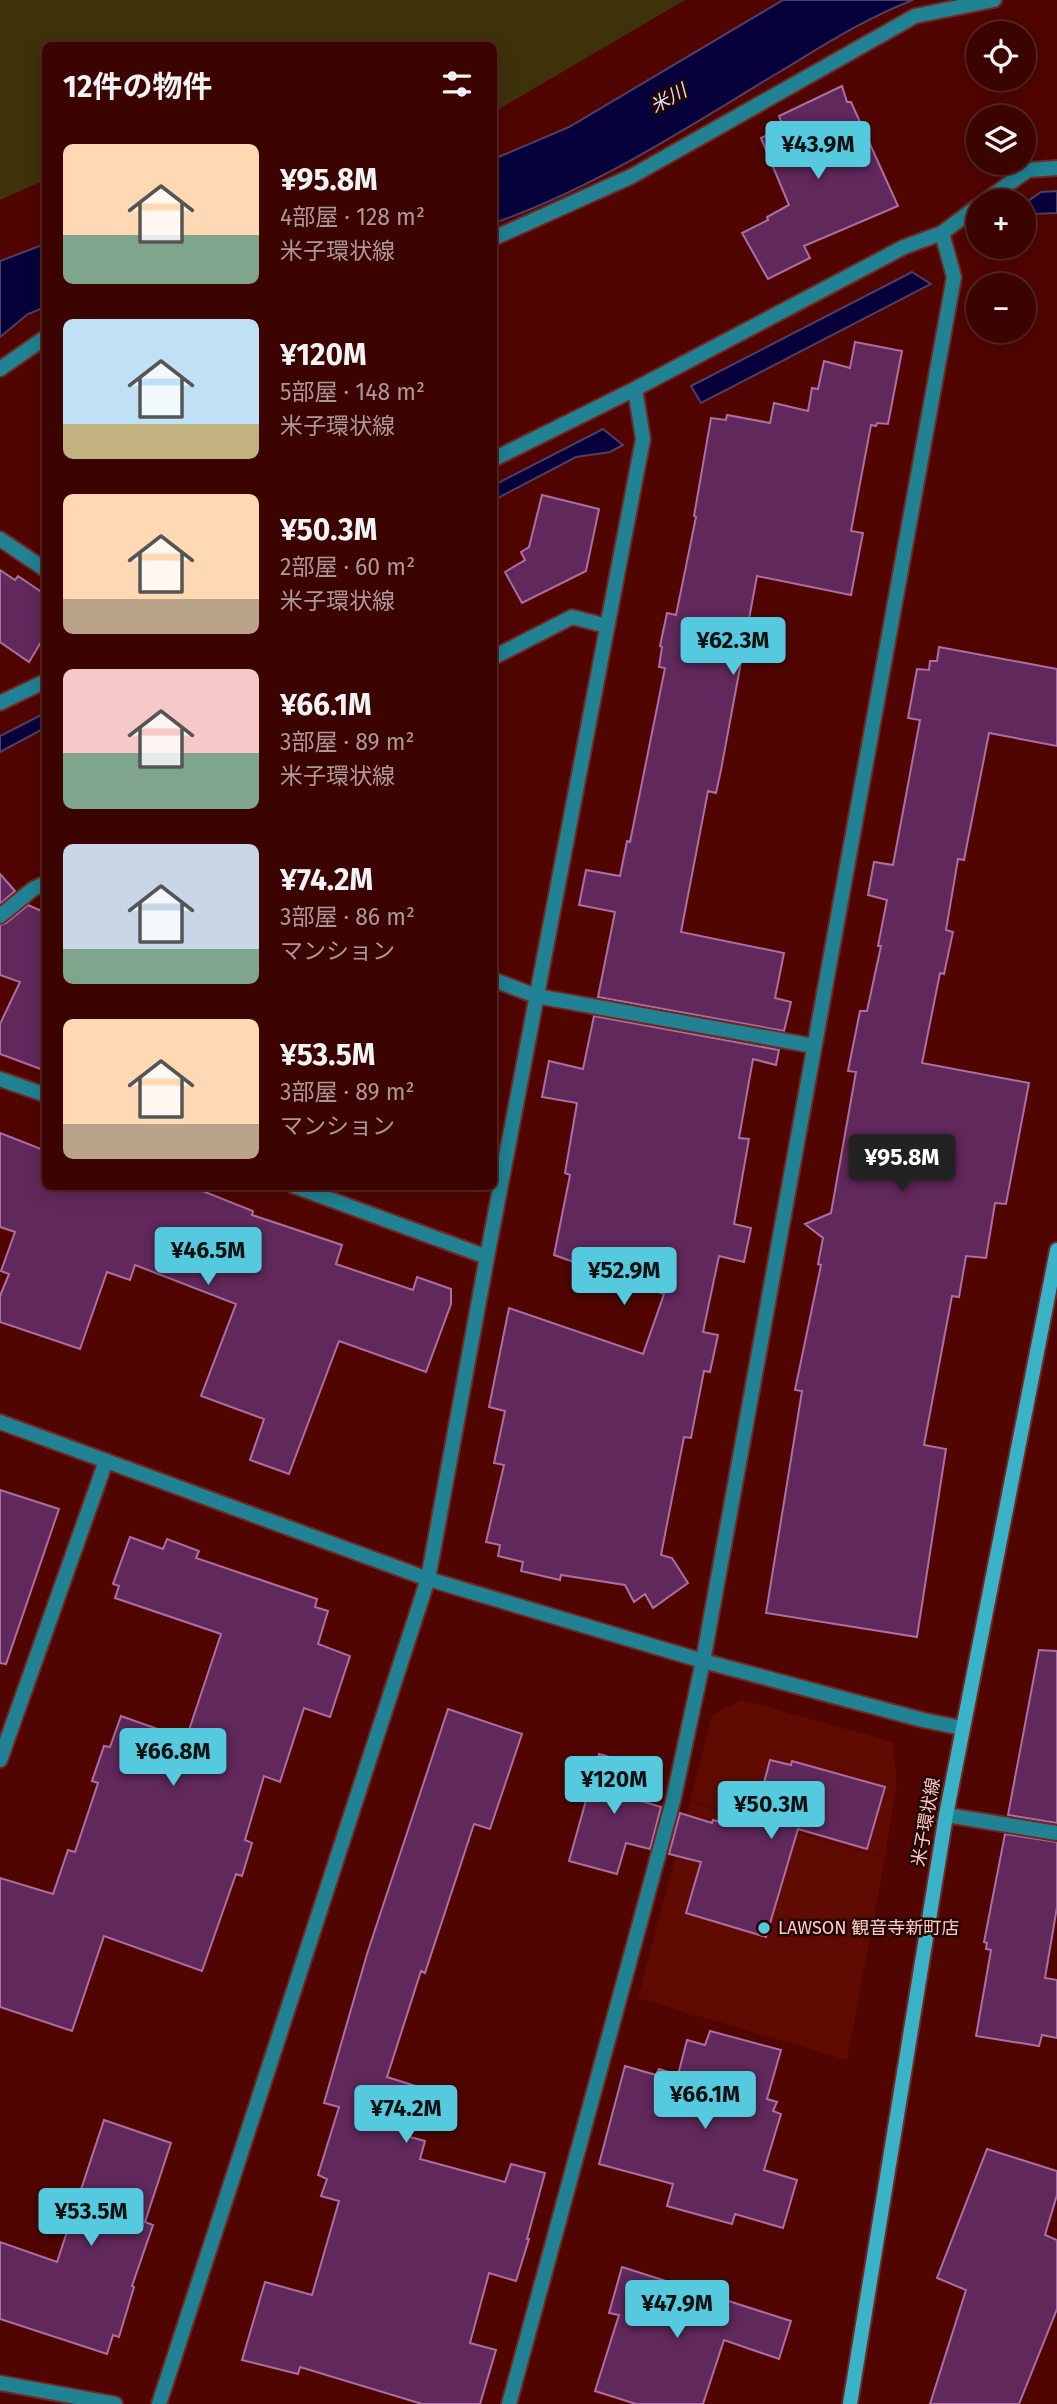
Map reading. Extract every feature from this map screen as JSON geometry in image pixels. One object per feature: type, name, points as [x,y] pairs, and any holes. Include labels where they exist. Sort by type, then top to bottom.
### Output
[{"type":"main road","name":"米子環状線","points":[[850,2404],[946,1815],[1057,1250]]},
{"type":"street","points":[[497,237],[632,176],[915,16],[994,0]]},
{"type":"street","points":[[1002,189],[1028,170],[1057,168]]},
{"type":"street","points":[[497,458],[635,389],[904,247],[942,233],[966,215]]},
{"type":"street","points":[[509,2404],[673,1801],[702,1661],[954,277],[942,233]]},
{"type":"street","points":[[0,369],[42,340]]},
{"type":"street","points":[[159,2404],[428,1579],[643,439],[635,389]]},
{"type":"street","points":[[0,539],[42,567]]},
{"type":"street","points":[[497,655],[572,617],[607,626]]},
{"type":"street","points":[[0,704],[42,683]]},
{"type":"street","points":[[0,916],[42,885]]},
{"type":"street","points":[[497,981],[536,996],[814,1046]]},
{"type":"street","points":[[0,1079],[42,1094]]},
{"type":"street","points":[[306,1190],[487,1257]]},
{"type":"street","points":[[0,1422],[428,1579],[702,1661],[962,1728]]},
{"type":"street","points":[[0,1760],[106,1461]]},
{"type":"street","points":[[946,1815],[1057,1833]]},
{"type":"street","points":[[0,2383],[115,2404]]},
{"type":"shaded area","points":[[0,0],[685,0],[497,110],[497,42],[42,42],[42,181],[0,200]]},
{"type":"shaded area","points":[[742,1700],[893,1742],[897,1785],[885,1857],[690,1801],[712,1715]]},
{"type":"shaded area","name":"LAWSON 観音寺新町店","points":[[690,1802],[885,1858],[847,2060],[638,1998]]},
{"type":"water","name":"米川","points":[[783,0],[913,0],[846,32],[605,174],[532,209],[497,222],[497,158],[569,127]]},
{"type":"water","points":[[1057,191],[1057,213],[1036,214],[1036,196],[1041,192]]},
{"type":"water","points":[[42,245],[42,308],[28,314],[0,337],[0,261]]},
{"type":"water","points":[[912,272],[931,284],[701,403],[691,386]]},
{"type":"water","points":[[603,429],[623,445],[610,452],[576,457],[497,498],[497,483]]},
{"type":"water","points":[[42,715],[42,730],[0,752],[0,736]]},
{"type":"building","points":[[842,86],[847,102],[851,102],[898,206],[804,246],[810,258],[768,279],[742,233],[768,220],[767,217],[789,205],[761,138],[783,127],[779,116]]},
{"type":"building","points":[[855,342],[902,351],[888,424],[871,425],[851,531],[863,533],[851,595],[757,576],[721,770],[716,793],[708,791],[681,932],[784,953],[775,998],[791,1002],[784,1031],[598,997],[615,912],[579,905],[586,870],[620,876],[627,841],[630,842],[665,668],[659,667],[660,646],[667,613],[676,615],[696,517],[694,516],[711,418],[726,420],[727,415],[770,423],[774,403],[808,411],[812,388],[818,389],[824,361],[850,368]]},
{"type":"building","points":[[542,495],[599,509],[586,571],[522,603],[505,572],[525,560],[521,552],[529,547]]},
{"type":"building","points":[[0,570],[15,580],[18,576],[42,592],[42,641],[29,662],[0,642]]},
{"type":"building","points":[[939,647],[1057,669],[1057,746],[989,733],[964,860],[958,859],[946,930],[953,932],[944,974],[940,973],[922,1063],[1029,1083],[1006,1204],[995,1203],[986,1258],[966,1256],[959,1297],[952,1296],[924,1445],[946,1449],[917,1637],[766,1613],[802,1391],[795,1390],[821,1265],[818,1264],[823,1238],[805,1224],[831,1213],[856,1072],[848,1071],[860,1011],[867,1011],[881,946],[878,946],[887,900],[868,895],[874,862],[893,865],[920,720],[908,718],[917,669],[929,670],[930,661],[937,661]]},
{"type":"building","points":[[0,874],[15,891],[0,904]]},
{"type":"building","points":[[28,905],[42,911],[42,1070],[0,1054],[0,1024],[20,982],[0,975],[0,925]]},
{"type":"building","points":[[594,1016],[779,1050],[776,1065],[753,1059],[739,1138],[749,1139],[734,1224],[751,1228],[744,1262],[719,1256],[703,1332],[718,1335],[710,1372],[704,1371],[691,1438],[684,1437],[661,1555],[672,1558],[688,1583],[653,1608],[645,1594],[634,1602],[625,1585],[561,1575],[560,1580],[521,1571],[523,1562],[498,1556],[500,1545],[486,1542],[504,1465],[494,1463],[505,1411],[489,1407],[509,1308],[643,1354],[664,1294],[554,1255],[570,1175],[565,1173],[577,1103],[542,1097],[549,1061],[583,1069]]},
{"type":"building","points":[[0,1133],[42,1149],[42,1190],[200,1190],[253,1211],[252,1215],[342,1245],[336,1264],[413,1290],[417,1277],[451,1289],[451,1304],[426,1372],[339,1341],[289,1474],[250,1460],[264,1419],[201,1396],[236,1304],[135,1265],[130,1280],[107,1272],[80,1349],[0,1322],[0,1296],[9,1274],[1,1271],[15,1232],[0,1227]]},
{"type":"building","points":[[0,1490],[59,1509],[6,1664],[0,1663]]},
{"type":"building","points":[[130,1537],[163,1549],[167,1539],[199,1551],[196,1558],[317,1599],[315,1607],[328,1611],[318,1644],[350,1656],[330,1717],[304,1708],[280,1782],[264,1776],[245,1840],[252,1843],[242,1876],[236,1874],[202,1971],[104,1936],[72,2031],[0,2007],[0,1878],[53,1894],[68,1850],[75,1852],[98,1783],[92,1781],[104,1746],[110,1747],[121,1716],[186,1739],[221,1634],[115,1598],[119,1586],[113,1584]]},
{"type":"building","points":[[1039,1650],[1057,1651],[1057,1823],[1008,1815]]},
{"type":"building","points":[[448,1709],[522,1734],[490,1829],[474,1824],[425,1973],[421,1971],[387,2077],[425,2089],[410,2137],[425,2141],[420,2159],[505,2182],[511,2164],[545,2173],[516,2281],[489,2273],[470,2343],[496,2350],[480,2404],[422,2404],[300,2367],[298,2374],[242,2360],[265,2282],[312,2295],[339,2201],[321,2196],[327,2179],[318,2175],[339,2107],[324,2103],[367,1954]]},
{"type":"building","points":[[599,1754],[647,1768],[638,1800],[661,1807],[650,1849],[626,1843],[617,1874],[569,1861]]},
{"type":"building","points":[[770,1760],[791,1765],[792,1761],[885,1787],[867,1849],[798,1829],[766,1937],[686,1913],[701,1862],[669,1854],[680,1813],[712,1823],[713,1820],[731,1825],[734,1818],[753,1824]]},
{"type":"building","points":[[1005,1834],[1057,1842],[1057,1907],[1045,1978],[1057,1980],[1057,2038],[1042,2035],[1039,2046],[976,2036],[991,1950],[986,1949],[987,1943],[984,1942]]},
{"type":"building","points":[[710,2031],[781,2050],[767,2099],[777,2102],[773,2111],[781,2114],[764,2170],[797,2180],[783,2228],[735,2214],[732,2224],[667,2206],[673,2184],[599,2164],[625,2066],[656,2075],[659,2069],[678,2075],[687,2040],[705,2045]]},
{"type":"building","points":[[104,2120],[171,2143],[145,2222],[153,2225],[132,2286],[134,2287],[119,2337],[113,2335],[107,2354],[0,2319],[0,2242],[57,2262]]},
{"type":"building","points":[[987,2149],[1057,2171],[1057,2195],[1045,2235],[1057,2240],[1057,2309],[1019,2404],[930,2404],[966,2290],[937,2278]]},
{"type":"building","points":[[622,2267],[791,2321],[779,2359],[724,2340],[703,2404],[636,2404],[595,2391],[619,2315],[609,2313]]},
{"type":"place","name":"LAWSON 観音寺新町店","points":[[764,1928]]}]
